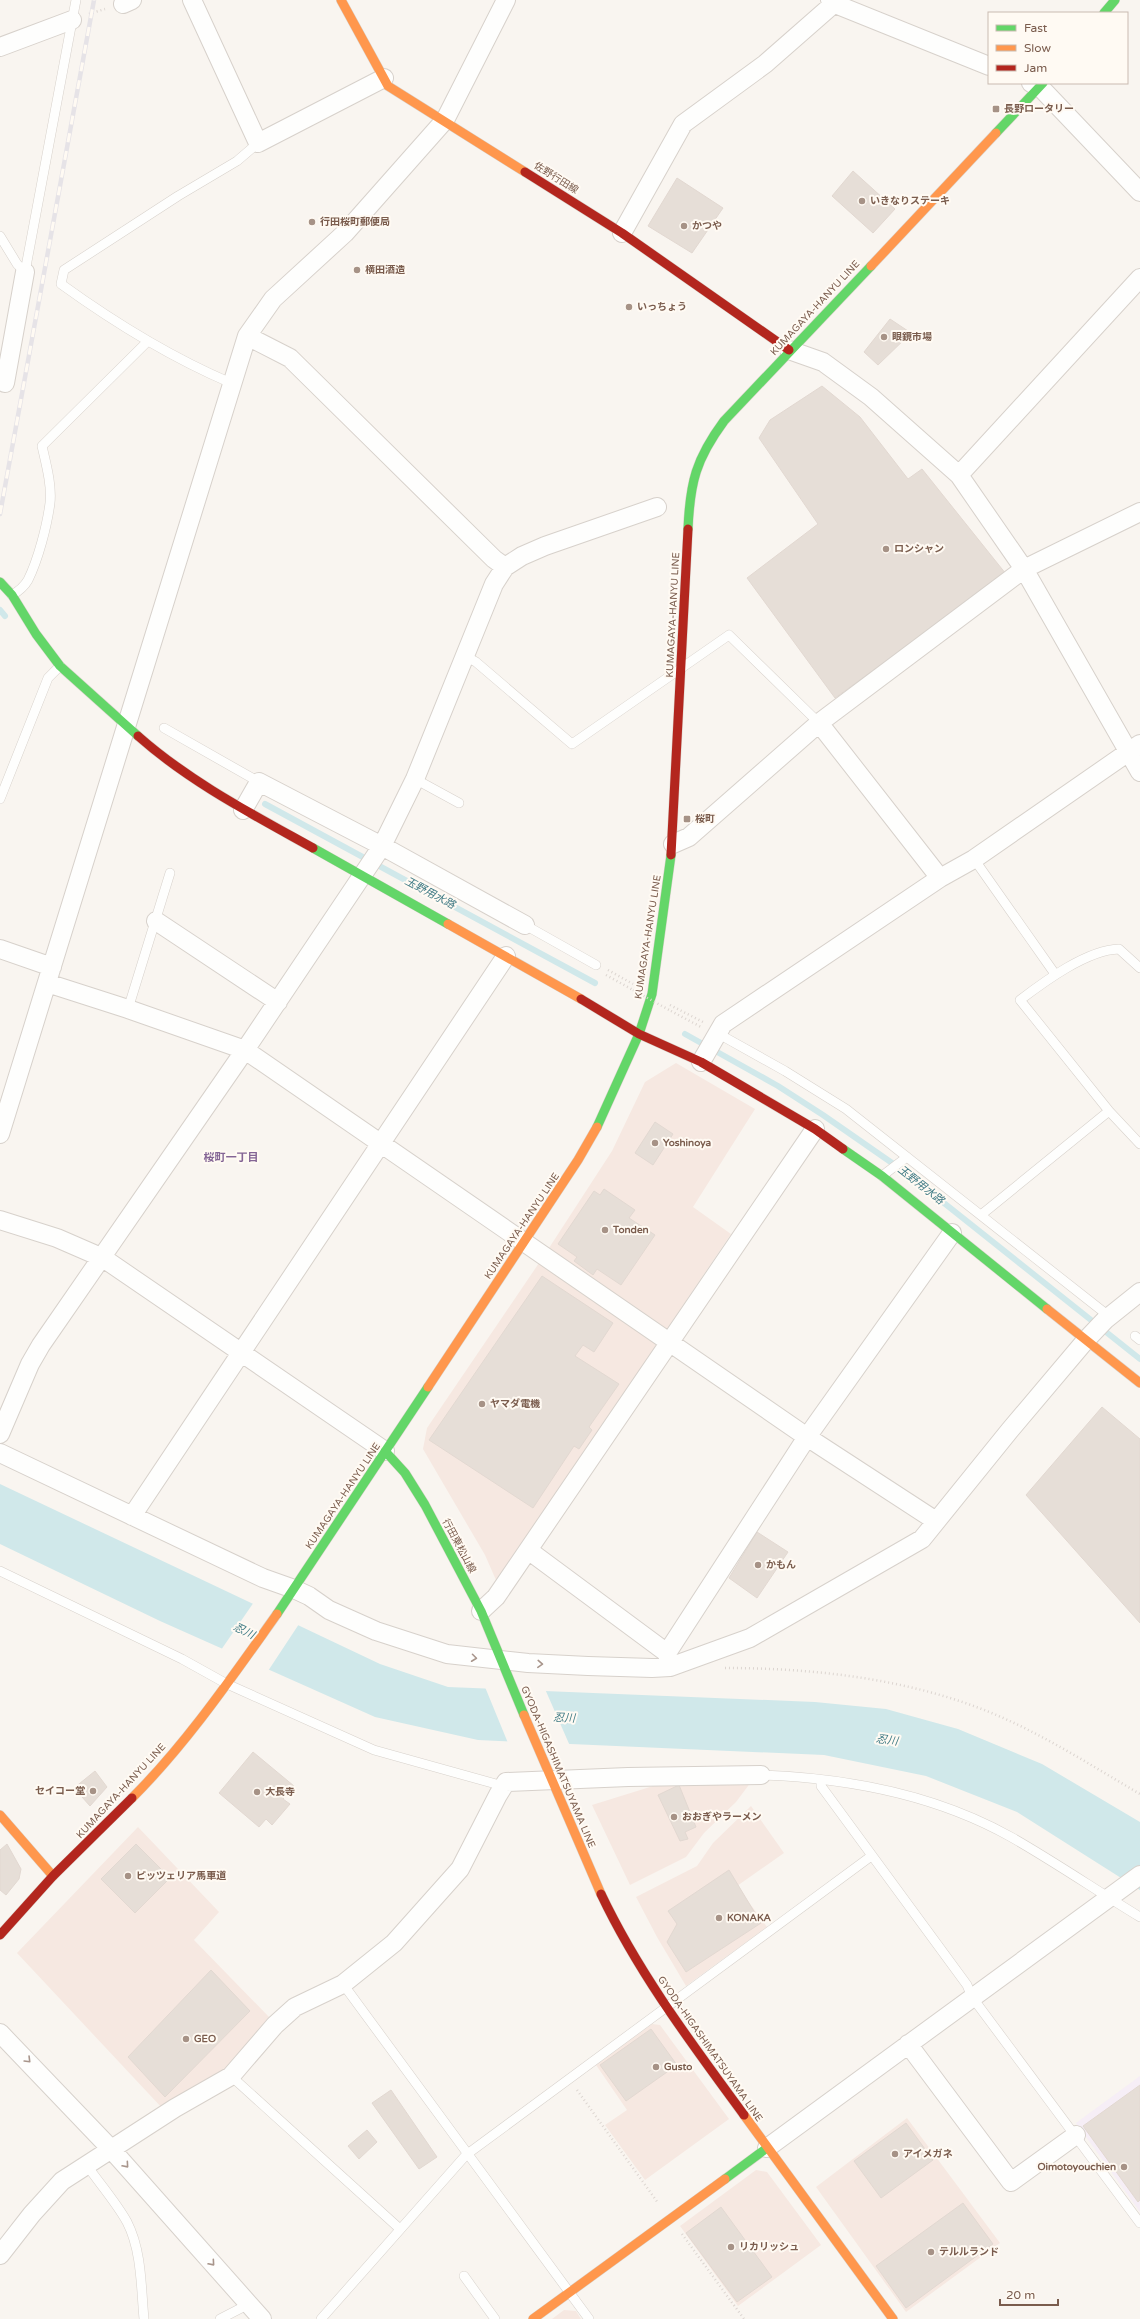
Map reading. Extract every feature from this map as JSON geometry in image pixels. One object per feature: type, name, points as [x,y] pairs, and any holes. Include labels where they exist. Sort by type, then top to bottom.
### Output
[{"type":"main road","name":"佐野行田線","points":[[341,0],[388,86],[445,120],[622,232],[789,350]]},
{"type":"main road","points":[[1105,12],[1115,0]]},
{"type":"main road","name":"KUMAGAYA-HANYU LINE","points":[[0,1935],[53,1876],[150,1780],[229,1681],[290,1594],[585,1148],[602,1116],[639,1034],[652,994],[673,844],[689,502],[694,476],[706,445],[724,420],[1038,84]]},
{"type":"main road","points":[[0,582],[12,595],[36,634],[60,666],[126,727],[163,756],[215,793],[243,810],[364,872],[639,1034],[702,1060],[886,1173],[952,1233],[1099,1327],[1140,1383]]},
{"type":"main road","name":"行田東松山線","points":[[385,1451],[405,1473],[425,1504],[481,1611],[502,1664]]},
{"type":"main road","name":"GYODA-HIGASHIMATSUYAMA LINE","points":[[502,1664],[548,1774],[615,1924],[665,2008],[893,2319]]},
{"type":"main road","points":[[0,1815],[53,1876]]},
{"type":"main road","points":[[533,2319],[768,2148]]},
{"type":"street","points":[[192,0],[258,143],[384,78]]},
{"type":"street","points":[[0,1134],[231,383],[247,336],[273,298],[344,233],[445,120],[506,0]]},
{"type":"street","points":[[622,232],[683,124],[765,64],[835,1],[988,66]]},
{"type":"street","points":[[0,48],[72,20]]},
{"type":"street","points":[[1038,84],[1140,192]]},
{"type":"street","points":[[3,385],[25,272]]},
{"type":"street","points":[[960,474],[1140,278]]},
{"type":"street","points":[[247,336],[290,358],[483,548],[505,567]]},
{"type":"street","points":[[789,350],[823,362],[871,397],[960,474],[1024,569],[1134,748],[1140,772]]},
{"type":"street","points":[[0,1434],[38,1351],[278,1002],[380,850],[415,779],[494,584],[505,567],[545,546],[658,507]]},
{"type":"street","points":[[673,844],[689,837],[819,723],[1024,569],[1140,512]]},
{"type":"street","points":[[819,723],[940,878]]},
{"type":"street","points":[[702,1060],[713,1032],[723,1024],[940,878],[974,859],[1134,748]]},
{"type":"street","points":[[243,810],[259,782],[380,850],[525,925]]},
{"type":"street","points":[[156,920],[278,1002]]},
{"type":"street","points":[[0,949],[49,975],[128,1009],[245,1050],[807,1437],[936,1522]]},
{"type":"street","points":[[132,1516],[506,956]]},
{"type":"street","points":[[481,1611],[496,1597],[815,1129]]},
{"type":"street","points":[[0,1220],[58,1238],[103,1258],[385,1451]]},
{"type":"street","points":[[669,1660],[807,1437],[952,1233]]},
{"type":"street","points":[[0,1453],[263,1578],[290,1594],[309,1596],[329,1610],[376,1632],[447,1654],[502,1664],[652,1668],[669,1660],[750,1638],[922,1539],[1099,1327],[1140,1292]]},
{"type":"street","points":[[528,1550],[669,1660]]},
{"type":"street","points":[[0,2255],[32,2214],[62,2181],[86,2164],[231,2076],[275,2026],[295,2007],[343,1984],[394,1943],[460,1869],[502,1786],[506,1782],[548,1774],[761,1775]]},
{"type":"street","points":[[768,2148],[1140,1875]]},
{"type":"street","points":[[0,2033],[111,2149],[262,2319]]},
{"type":"street","points":[[908,2044],[1011,2182],[1076,2135]]},
{"type":"lane","points":[[25,272],[76,0]]},
{"type":"lane","points":[[231,383],[189,365],[97,310],[61,284],[64,270],[178,196],[237,161],[258,143]]},
{"type":"lane","points":[[0,236],[17,264],[25,272]]},
{"type":"lane","points":[[12,595],[21,590],[28,580],[39,547],[50,503],[49,482],[42,446],[148,341]]},
{"type":"lane","points":[[465,656],[476,662],[572,744],[729,634],[819,723]]},
{"type":"lane","points":[[0,798],[48,678],[60,666]]},
{"type":"lane","points":[[164,728],[259,782]]},
{"type":"lane","points":[[415,779],[459,803]]},
{"type":"lane","points":[[974,859],[1055,974]]},
{"type":"lane","points":[[128,1009],[170,874]]},
{"type":"lane","points":[[525,925],[596,965]]},
{"type":"lane","points":[[1140,968],[1119,949],[1108,949],[1055,974],[1020,1000],[1109,1111],[1140,1144]]},
{"type":"lane","points":[[713,1032],[785,1071],[846,1110],[981,1215],[1099,1327]]},
{"type":"lane","points":[[981,1215],[1109,1111]]},
{"type":"lane","points":[[886,1173],[907,1157]]},
{"type":"lane","points":[[0,1571],[374,1750],[502,1786]]},
{"type":"lane","points":[[761,1775],[801,1777],[821,1780],[913,1797],[946,1808],[1010,1837],[1113,1894],[1140,1917]]},
{"type":"lane","points":[[821,1780],[820,1786],[870,1857],[967,1985],[972,1997],[1140,2223]]},
{"type":"lane","points":[[321,2319],[466,2155],[870,1857]]},
{"type":"lane","points":[[343,1984],[466,2155],[589,2319]]},
{"type":"lane","points":[[231,2076],[400,2229]]},
{"type":"lane","points":[[86,2164],[121,2213],[131,2232],[139,2266],[144,2319]]},
{"type":"lane","points":[[464,2276],[495,2319]]},
{"type":"lane","points":[[220,2319],[249,2304]]},
{"type":"path","points":[[72,20],[127,2]]},
{"type":"path","points":[[596,965],[636,985]]},
{"type":"path","points":[[603,973],[699,1027]]},
{"type":"path","points":[[668,1004],[703,1022],[713,1032]]},
{"type":"path","points":[[720,1668],[756,1669],[860,1678],[911,1688],[957,1701],[993,1714],[1053,1742],[1140,1794]]},
{"type":"path","points":[[569,2079],[663,2211],[672,2219],[744,2319]]},
{"type":"shaded area","points":[[676,1063],[755,1109],[693,1207],[731,1234],[667,1329],[549,1248],[612,1151],[645,1082]]},
{"type":"shaded area","points":[[539,1263],[654,1341],[656,1348],[496,1580],[485,1555],[423,1449],[427,1428]]},
{"type":"shaded area","points":[[666,1782],[751,1782],[736,1802],[704,1833],[686,1857],[630,1885],[592,1805]]},
{"type":"shaded area","points":[[751,1806],[784,1853],[737,1886],[767,1927],[686,1986],[657,1937],[636,1897],[697,1866],[713,1843]]},
{"type":"shaded area","points":[[138,1827],[219,1912],[194,1940],[269,2017],[236,2061],[224,2072],[163,2109],[17,1953]]},
{"type":"shaded area","points":[[652,2024],[660,2025],[729,2119],[645,2180],[605,2125],[627,2110],[596,2065]]},
{"type":"shaded area","name":"Oimotoyouchien","points":[[1140,2076],[1140,2212],[1076,2123]]},
{"type":"shaded area","points":[[907,2118],[1000,2243],[906,2312],[816,2187]]},
{"type":"shaded area","points":[[756,2170],[767,2172],[821,2245],[738,2306],[680,2226]]},
{"type":"shaded area","points":[[564,2310],[576,2311],[581,2319],[552,2319]]},
{"type":"water","name":"忍川","points":[[0,1484],[380,1664],[448,1687],[815,1702],[886,1709],[958,1729],[1042,1764],[1140,1822],[1140,1890],[1017,1812],[926,1776],[824,1755],[478,1740],[375,1717],[160,1621],[0,1544]]},
{"type":"pier","points":[[254,1602],[299,1624],[268,1671],[221,1650]]},
{"type":"pier","points":[[485,1687],[545,1689],[570,1746],[508,1743]]},
{"type":"building","points":[[853,171],[895,209],[873,233],[832,196]]},
{"type":"building","points":[[677,178],[723,208],[692,253],[648,226]]},
{"type":"building","points":[[890,319],[911,333],[878,365],[864,352]]},
{"type":"building","name":"ロンシャン","points":[[822,386],[860,417],[908,479],[922,469],[1006,574],[835,698],[747,578],[818,524],[759,438],[770,420]]},
{"type":"building","points":[[655,1122],[673,1134],[653,1165],[635,1153]]},
{"type":"building","points":[[604,1189],[635,1210],[629,1218],[655,1235],[621,1285],[597,1269],[593,1275],[574,1261],[577,1257],[558,1244],[594,1191],[600,1195]]},
{"type":"building","points":[[542,1276],[613,1323],[594,1352],[583,1345],[575,1356],[619,1384],[589,1427],[592,1430],[579,1449],[574,1446],[533,1508],[429,1440]]},
{"type":"building","points":[[1102,1407],[1140,1439],[1140,1623],[1026,1495]]},
{"type":"building","name":"かもん","points":[[757,1532],[788,1552],[757,1598],[729,1578]]},
{"type":"building","points":[[253,1752],[294,1786],[283,1799],[290,1804],[272,1825],[266,1819],[259,1827],[219,1793]]},
{"type":"building","points":[[95,1771],[107,1787],[90,1806],[74,1788]]},
{"type":"building","points":[[679,1785],[696,1827],[685,1832],[688,1839],[680,1841],[658,1795]]},
{"type":"building","points":[[7,1844],[21,1869],[19,1879],[6,1895],[0,1890],[0,1850]]},
{"type":"building","points":[[136,1844],[170,1878],[135,1913],[101,1879]]},
{"type":"building","points":[[729,1870],[761,1923],[686,1972],[667,1942],[677,1924],[668,1911]]},
{"type":"building","points":[[211,1970],[250,2011],[165,2097],[128,2057]]},
{"type":"building","points":[[651,2029],[677,2065],[626,2101],[600,2065]]},
{"type":"building","name":"Oimotoyouchien","points":[[1140,2085],[1140,2200],[1138,2202],[1083,2126]]},
{"type":"building","points":[[391,2090],[437,2157],[419,2169],[372,2103]]},
{"type":"building","points":[[906,2123],[933,2160],[881,2198],[854,2161]]},
{"type":"building","points":[[367,2130],[377,2142],[359,2159],[348,2146]]},
{"type":"building","points":[[963,2203],[993,2244],[906,2308],[876,2266]]},
{"type":"building","points":[[721,2207],[772,2277],[737,2302],[686,2233]]},
{"type":"waterway","name":"玉野用水路","points":[[0,610],[5,616]]},
{"type":"waterway","name":"玉野用水路","points":[[265,804],[595,983]]},
{"type":"waterway","name":"玉野用水路","points":[[685,1034],[778,1086],[823,1115],[905,1172],[1140,1359]]},
{"type":"railway","points":[[0,514],[94,0]]},
{"type":"traffic: fast","points":[[1105,12],[1115,0]]},
{"type":"traffic: fast","points":[[996,133],[1042,84]]},
{"type":"traffic: fast","points":[[688,529],[689,512],[696,472],[714,435],[724,421],[871,266]]},
{"type":"traffic: fast","points":[[0,582],[12,595],[36,634],[60,666],[138,736]]},
{"type":"traffic: fast","points":[[313,848],[448,924]]},
{"type":"traffic: fast","points":[[597,1127],[639,1034],[652,994],[671,855]]},
{"type":"traffic: fast","points":[[843,1149],[882,1176],[1047,1309]]},
{"type":"traffic: fast","points":[[277,1614],[428,1387]]},
{"type":"traffic: fast","points":[[385,1451],[405,1473],[425,1505],[481,1611],[524,1715]]},
{"type":"traffic: fast","points":[[725,2179],[767,2148]]},
{"type":"traffic: slow","points":[[341,0],[388,86],[525,172]]},
{"type":"traffic: slow","points":[[871,266],[996,133]]},
{"type":"traffic: slow","points":[[448,924],[581,999]]},
{"type":"traffic: slow","points":[[428,1387],[578,1160],[597,1127]]},
{"type":"traffic: slow","points":[[1047,1309],[1140,1383]]},
{"type":"traffic: slow","points":[[132,1798],[172,1755],[226,1685],[277,1614]]},
{"type":"traffic: slow","points":[[524,1715],[601,1894]]},
{"type":"traffic: slow","points":[[0,1815],[53,1876]]},
{"type":"traffic: slow","points":[[744,2115],[893,2319]]},
{"type":"traffic: slow","points":[[533,2319],[725,2179]]},
{"type":"traffic: jam","points":[[525,172],[622,233],[789,350]]},
{"type":"traffic: jam","points":[[671,855],[688,529]]},
{"type":"traffic: jam","points":[[138,736],[158,753],[200,783],[313,848]]},
{"type":"traffic: jam","points":[[581,999],[639,1034],[701,1062],[815,1129],[843,1149]]},
{"type":"traffic: jam","points":[[0,1935],[53,1876],[132,1798]]},
{"type":"traffic: jam","points":[[601,1894],[632,1952],[667,2008],[744,2115]]},
{"type":"place","name":"長野ロータリー","points":[[996,109]]},
{"type":"place","name":"いきなりステーキ","points":[[862,201]]},
{"type":"place","name":"行田桜町郵便局","points":[[312,222]]},
{"type":"place","name":"かつや","points":[[684,226]]},
{"type":"place","name":"横田酒造","points":[[357,270]]},
{"type":"place","name":"いっちょう","points":[[629,307]]},
{"type":"place","name":"眼鏡市場","points":[[884,337]]},
{"type":"place","name":"ロンシャン","points":[[886,549]]},
{"type":"place","name":"桜町","points":[[687,819]]},
{"type":"place","name":"Yoshinoya","points":[[655,1143]]},
{"type":"place","name":"Tonden","points":[[605,1230]]},
{"type":"place","name":"ヤマダ電機","points":[[482,1404]]},
{"type":"place","name":"かもん","points":[[758,1565]]},
{"type":"place","name":"セイコー堂","points":[[93,1791]]},
{"type":"place","name":"大長寺","points":[[257,1792]]},
{"type":"place","name":"おおぎやラーメン","points":[[674,1817]]},
{"type":"place","name":"ピッツェリア馬車道","points":[[128,1876]]},
{"type":"place","name":"KONAKA","points":[[719,1918]]},
{"type":"place","name":"GEO","points":[[186,2039]]},
{"type":"place","name":"Gusto","points":[[656,2067]]},
{"type":"place","name":"アイメガネ","points":[[895,2154]]},
{"type":"place","name":"Oimotoyouchien","points":[[1124,2167]]},
{"type":"place","name":"リカリッシュ","points":[[731,2247]]},
{"type":"place","name":"テルルランド","points":[[931,2252]]},
{"type":"district","name":"桜町一丁目","points":[[231,1157]]}]
